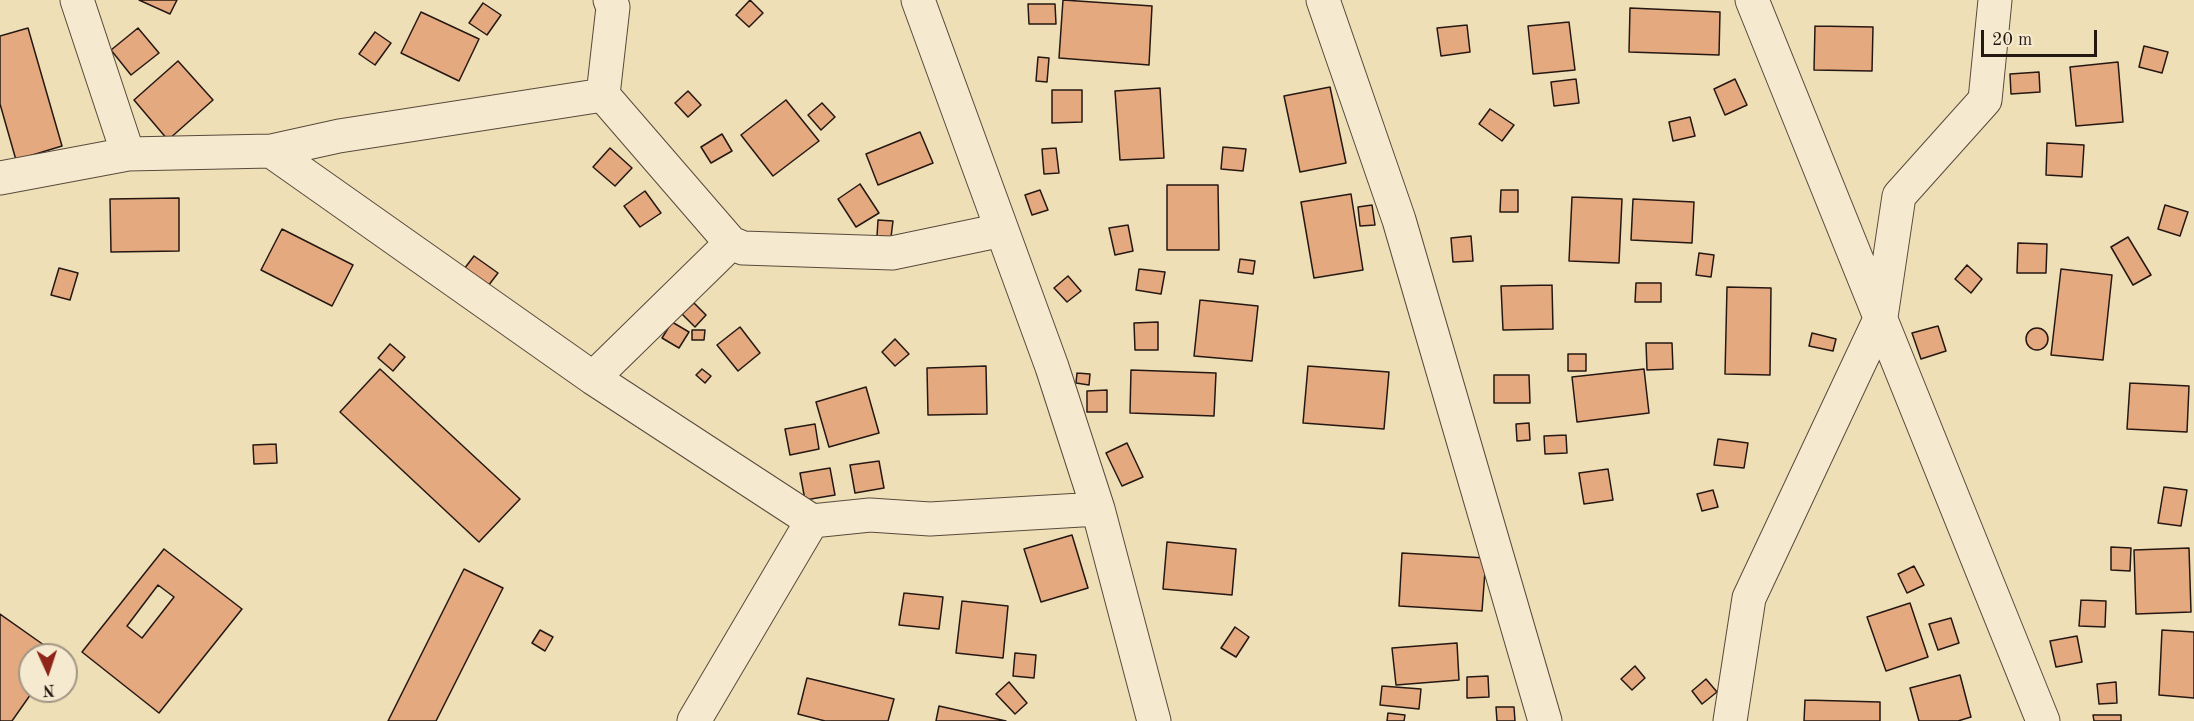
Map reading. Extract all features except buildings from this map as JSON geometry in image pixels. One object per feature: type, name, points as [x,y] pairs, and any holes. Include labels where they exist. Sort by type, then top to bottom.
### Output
[{"type":"street","points":[[76,0],[128,154]]},
{"type":"street","points":[[610,0],[613,7],[603,95],[731,243],[743,249],[892,253],[1002,230]]},
{"type":"street","points":[[918,0],[1052,367],[1098,509],[1154,721]]},
{"type":"street","points":[[1323,0],[1399,220],[1545,721]]},
{"type":"street","points":[[1752,0],[2043,721]]},
{"type":"street","points":[[1730,721],[1749,598],[1881,317],[1899,196],[1985,100],[1995,0]]},
{"type":"street","points":[[0,178],[128,154],[271,152],[339,136],[603,95]]},
{"type":"street","points":[[271,152],[593,378],[812,521],[870,515],[930,519],[1098,509]]},
{"type":"street","points":[[593,378],[731,243]]},
{"type":"street","points":[[694,721],[812,521]]}]
